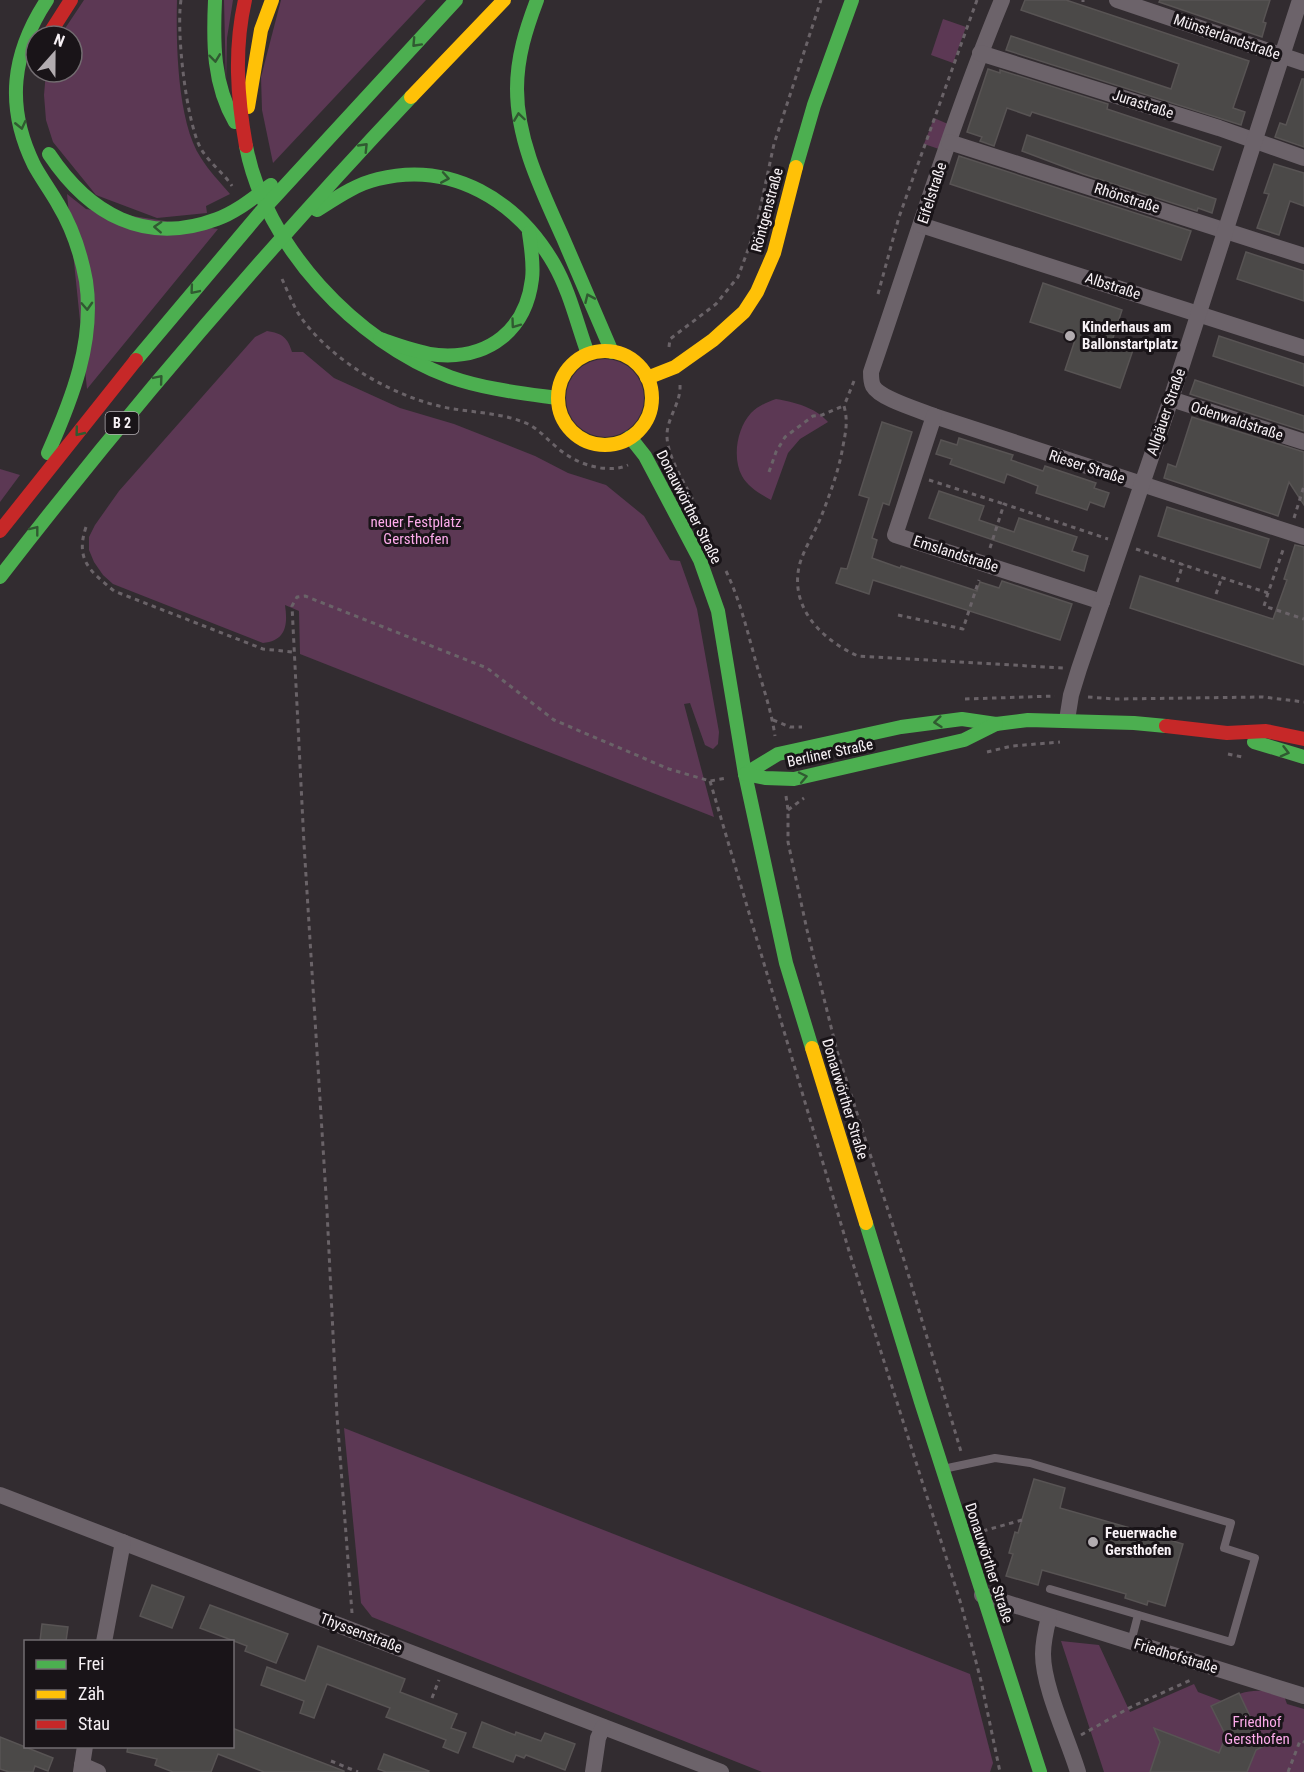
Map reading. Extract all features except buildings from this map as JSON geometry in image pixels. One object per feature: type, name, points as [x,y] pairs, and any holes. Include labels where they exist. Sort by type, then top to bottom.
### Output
[{"type":"main road","points":[[28,496],[74,394],[88,330],[86,284],[75,240],[57,202],[33,164],[18,115],[16,90],[22,49],[47,0]]},
{"type":"main road","points":[[56,24],[71,0]]},
{"type":"main road","points":[[215,0],[213,40],[218,82],[232,118],[244,136]]},
{"type":"main road","points":[[245,0],[237,42],[237,83],[244,136],[254,174],[267,207],[299,260],[330,298],[380,339],[418,363],[439,373],[492,388],[557,398]]},
{"type":"main road","points":[[244,136],[261,30],[272,0]]},
{"type":"main road","name":"B 2","points":[[0,531],[157,334],[232,246],[456,0]]},
{"type":"main road","points":[[327,196],[504,0]]},
{"type":"main road","points":[[537,0],[521,49],[517,92],[518,116],[527,153],[541,189],[612,352]]},
{"type":"main road","name":"Röntgenstraße","points":[[647,378],[675,367],[713,340],[744,312],[763,280],[774,253],[814,105],[852,0]]},
{"type":"main road","points":[[43,140],[57,169],[71,186],[99,209],[136,225],[176,228],[216,220],[242,206],[308,160]]},
{"type":"main road","points":[[327,196],[395,175],[430,175],[458,180],[482,189],[506,206],[528,228],[554,265],[588,354]]},
{"type":"main road","name":"B 2","points":[[0,577],[111,436],[249,275],[290,228],[327,196]]},
{"type":"main road","points":[[380,339],[425,353],[444,355],[474,352],[503,338],[519,320],[531,294],[534,267],[528,228]]},
{"type":"main road","points":[[612,352],[628,357],[634,362],[647,378],[652,398],[649,414],[641,428],[621,442],[605,445],[581,439],[564,422],[557,398],[560,382],[568,368],[588,354],[612,352]]},
{"type":"main road","name":"Donauwörther Straße","points":[[630,437],[645,456],[700,560],[718,611],[745,774],[786,963],[942,1469],[1040,1772]]},
{"type":"main road","name":"Berliner Straße","points":[[745,774],[778,754],[915,724],[962,719],[996,724],[1028,720],[1134,723],[1227,733],[1266,731],[1304,739]]},
{"type":"main road","name":"Berliner Straße","points":[[745,774],[765,778],[794,779],[964,740],[996,724]]},
{"type":"main road","name":"Berliner Straße","points":[[1227,733],[1304,757]]},
{"type":"street","name":"Eifelstraße","points":[[874,388],[871,372],[949,142],[1002,0]]},
{"type":"street","name":"Münsterlandstraße","points":[[1117,0],[1304,63]]},
{"type":"street","name":"Allgäuer Straße","points":[[1067,720],[1071,695],[1171,399],[1224,229],[1300,0]]},
{"type":"street","name":"Jurastraße","points":[[981,53],[1219,128],[1304,158]]},
{"type":"street","name":"Rhönstraße","points":[[949,142],[1304,256]]},
{"type":"street","name":"Albstraße","points":[[921,225],[1304,348]]},
{"type":"street","name":"Rieser Straße","points":[[874,388],[884,396],[934,416],[1297,535]]},
{"type":"street","name":"Odenwaldstraße","points":[[1171,399],[1304,442]]},
{"type":"street","name":"Emslandstraße","points":[[934,416],[895,535],[1102,602]]},
{"type":"street","name":"Thyssenstraße","points":[[0,1495],[721,1772]]},
{"type":"street","points":[[104,1640],[123,1542]]},
{"type":"street","name":"Friedhofstraße","points":[[982,1595],[1127,1644],[1172,1658],[1216,1668],[1304,1696]]},
{"type":"street","points":[[1049,1617],[1043,1656],[1051,1695],[1078,1772]]},
{"type":"street","points":[[593,1772],[598,1738],[603,1727]]},
{"type":"street","points":[[85,1748],[81,1769],[98,1772]]},
{"type":"lane","points":[[942,1469],[995,1458],[1030,1463],[1231,1523],[1224,1548],[1255,1558],[1231,1642],[1050,1589]]},
{"type":"lane","points":[[1127,1644],[1138,1615]]},
{"type":"path","points":[[181,0],[184,72],[194,131],[207,158],[235,190]]},
{"type":"path","points":[[667,445],[668,424],[681,392],[668,344],[670,339],[716,304],[742,269],[759,217],[774,144],[821,0]]},
{"type":"path","points":[[769,472],[776,452],[785,437],[813,416],[822,415],[844,406]]},
{"type":"path","points":[[914,475],[1105,538]]},
{"type":"path","points":[[1304,486],[1297,535],[1268,593],[1264,606],[1304,619]]},
{"type":"path","points":[[898,615],[963,629],[1004,504]]},
{"type":"path","points":[[86,527],[81,541],[82,555],[94,574],[114,591],[263,649],[293,652]]},
{"type":"path","points":[[1136,549],[1268,593]]},
{"type":"path","points":[[1177,582],[1183,564]]},
{"type":"path","points":[[1216,594],[1222,577]]},
{"type":"path","points":[[352,1630],[337,1416],[292,606],[297,597],[305,596],[487,668],[554,720],[669,769],[710,782],[745,774]]},
{"type":"path","points":[[1071,695],[1115,699],[1263,697],[1304,702]]},
{"type":"path","points":[[978,754],[1012,746],[1070,741]]},
{"type":"path","points":[[1219,753],[1252,760]]},
{"type":"path","points":[[710,782],[842,1228],[960,1604],[981,1681],[1000,1772]]},
{"type":"path","points":[[808,795],[788,810],[788,842],[807,930],[837,1051],[904,1260],[964,1464]]},
{"type":"path","points":[[983,1531],[1022,1520]]},
{"type":"path","points":[[1069,1741],[1131,1707],[1216,1668]]},
{"type":"path","points":[[1288,1772],[1300,1741],[1304,1742]]},
{"type":"path","points":[[331,1761],[358,1772]]},
{"type":"green space","points":[[84,0],[177,0],[178,59],[187,124],[201,158],[230,194],[206,206],[207,213],[157,218],[96,195],[53,142],[46,120],[45,84],[84,84],[84,24],[68,24]]},
{"type":"green space","points":[[224,0],[233,0],[227,38],[226,85]]},
{"type":"green space","points":[[281,0],[426,0],[273,163],[262,110],[261,77]]},
{"type":"green space","points":[[943,19],[966,27],[953,63],[931,55]]},
{"type":"green space","points":[[934,118],[948,124],[939,149],[924,144]]},
{"type":"green space","points":[[67,194],[86,209],[218,229],[87,389]]},
{"type":"green space","name":"neuer Festplatz Gersthofen","points":[[267,331],[284,337],[292,352],[303,352],[334,378],[400,408],[454,424],[535,456],[568,473],[606,485],[644,516],[670,560],[680,561],[697,609],[719,732],[718,744],[713,749],[705,745],[690,703],[684,704],[714,817],[300,654],[299,611],[285,605],[284,631],[277,639],[263,643],[113,584],[103,575],[89,550],[89,537],[95,525],[119,491],[255,337]]},
{"type":"green space","points":[[605,359],[620,362],[632,371],[641,383],[644,398],[641,413],[632,425],[620,434],[605,437],[590,434],[578,425],[569,413],[566,398],[569,383],[578,371],[590,362]]},
{"type":"green space","points":[[776,399],[811,409],[828,422],[800,439],[788,453],[771,500],[755,490],[742,476],[737,461],[737,452],[739,435],[746,419],[757,408]]},
{"type":"green space","points":[[0,469],[20,475],[0,502]]},
{"type":"green space","points":[[344,1428],[970,1674],[993,1763],[990,1772],[762,1772],[372,1617],[361,1603]]},
{"type":"green space","name":"Friedhof Gersthofen","points":[[1061,1641],[1099,1645],[1130,1712],[1194,1684],[1198,1692],[1222,1701],[1252,1691],[1267,1691],[1284,1696],[1287,1704],[1304,1709],[1304,1772],[1104,1772]]},
{"type":"traffic: fast","points":[[47,0],[26,40],[16,80],[16,101],[19,122],[34,165],[68,222],[75,241],[86,281],[88,303],[87,326],[79,369],[73,391],[48,453]]},
{"type":"traffic: fast","points":[[215,0],[214,32],[218,78],[235,122]]},
{"type":"traffic: fast","points":[[136,360],[259,214],[456,0]]},
{"type":"traffic: fast","points":[[537,0],[520,54],[517,89],[521,128],[539,184],[612,352]]},
{"type":"traffic: fast","points":[[796,167],[814,105],[852,0]]},
{"type":"traffic: fast","points":[[0,577],[148,392],[304,213],[411,97]]},
{"type":"traffic: fast","points":[[246,146],[256,183],[273,219],[294,254],[320,286],[349,315],[381,340],[415,361],[450,377],[489,388],[557,398]]},
{"type":"traffic: fast","points":[[49,154],[82,193],[101,208],[121,219],[143,226],[166,229],[191,226],[217,219],[238,208],[271,185]]},
{"type":"traffic: fast","points":[[317,210],[362,184],[405,175],[432,176],[456,181],[480,191],[502,204],[539,241],[560,275],[588,354]]},
{"type":"traffic: fast","points":[[380,339],[423,352],[456,355],[473,352],[502,338],[522,313],[528,297],[533,268],[529,233]]},
{"type":"traffic: fast","points":[[630,437],[645,456],[700,560],[718,611],[745,774],[786,963],[812,1048]]},
{"type":"traffic: fast","points":[[745,774],[778,754],[901,727],[962,719],[996,724],[1028,720],[1166,726]]},
{"type":"traffic: fast","points":[[745,774],[765,778],[794,779],[964,740],[996,724]]},
{"type":"traffic: fast","points":[[1254,742],[1304,757]]},
{"type":"traffic: fast","points":[[866,1223],[1040,1772]]},
{"type":"traffic: slow","points":[[248,107],[261,30],[272,0]]},
{"type":"traffic: slow","points":[[411,97],[504,0]]},
{"type":"traffic: slow","points":[[647,378],[675,367],[713,340],[744,312],[757,292],[774,253],[796,167]]},
{"type":"traffic: slow","points":[[605,351],[623,355],[638,365],[648,380],[652,398],[648,416],[638,431],[623,441],[605,445],[587,441],[572,431],[562,416],[558,398],[562,380],[572,365],[587,355],[605,351]]},
{"type":"traffic: slow","points":[[812,1048],[866,1223]]},
{"type":"traffic: jam","points":[[56,24],[71,0]]},
{"type":"traffic: jam","points":[[245,0],[239,36],[238,73],[240,109],[246,146]]},
{"type":"traffic: jam","points":[[0,531],[136,360]]},
{"type":"traffic: jam","points":[[1166,726],[1227,733],[1266,731],[1304,739]]},
{"type":"place","name":"Kinderhaus am Ballonstartplatz","points":[[1070,336]]},
{"type":"place","name":"Feuerwache Gersthofen","points":[[1093,1542]]}]
